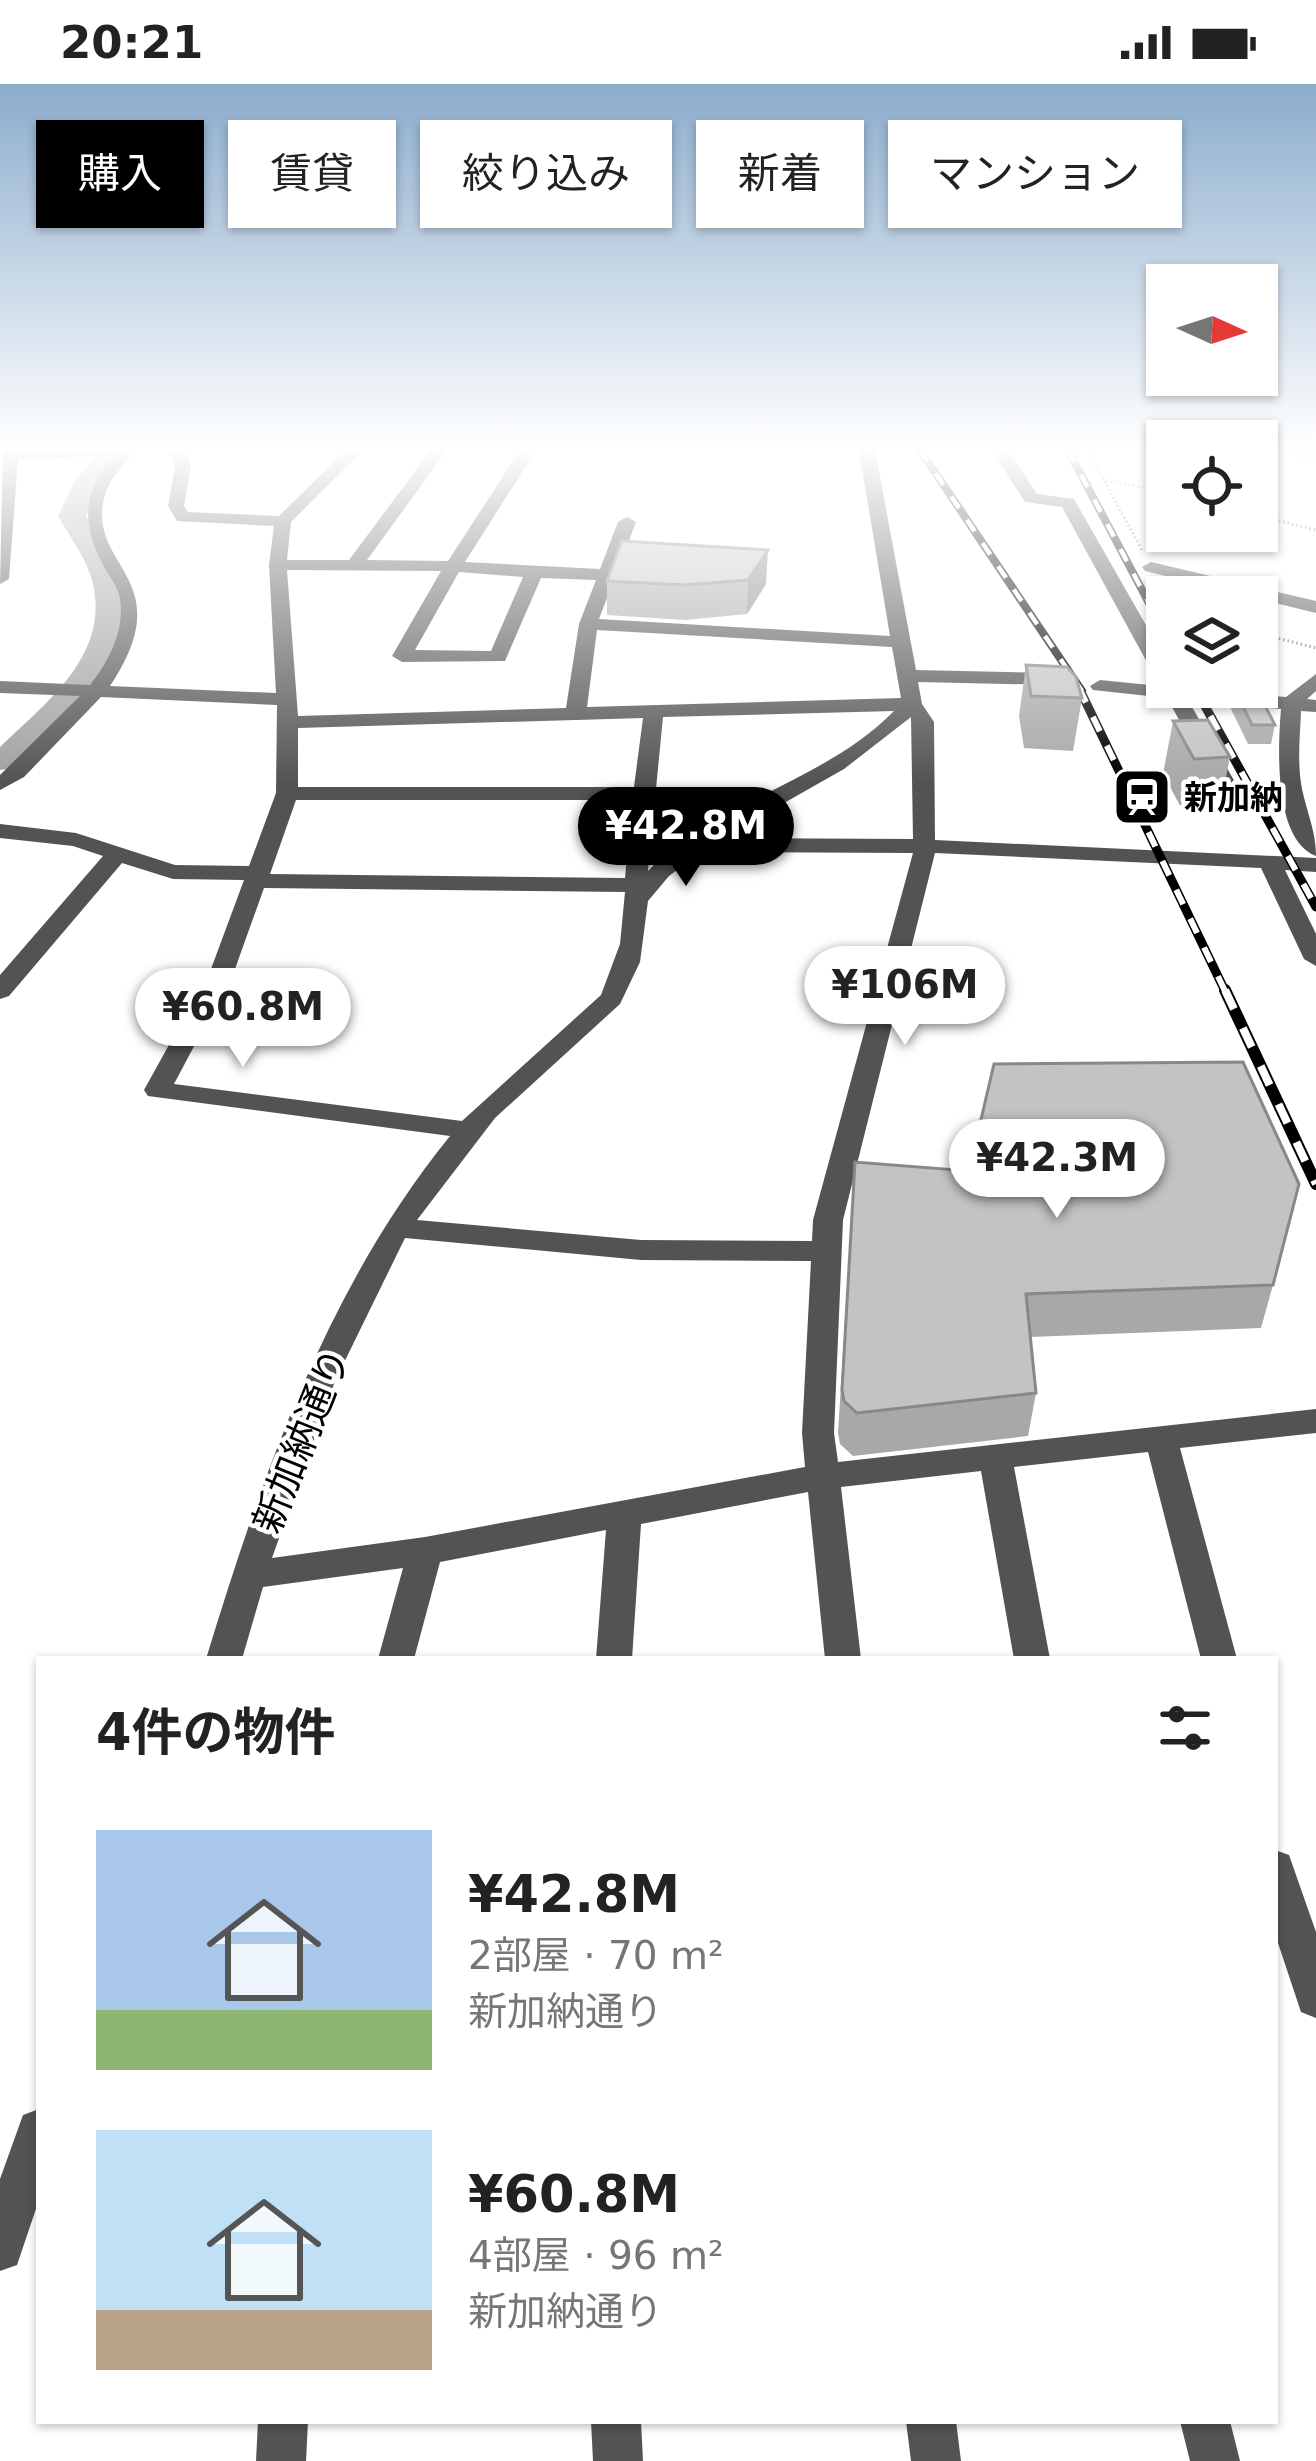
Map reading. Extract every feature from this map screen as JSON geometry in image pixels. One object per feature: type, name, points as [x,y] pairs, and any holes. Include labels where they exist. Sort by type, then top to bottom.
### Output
[{"type":"street","points":[[0,784],[78,693],[113,665],[124,636],[129,598],[110,561]]},
{"type":"street","points":[[278,561],[287,793],[223,969],[157,1090],[469,1130],[611,999],[627,974],[634,949],[654,709]]},
{"type":"street","points":[[456,561],[402,656],[498,657],[535,572]]},
{"type":"street","points":[[576,712],[588,624],[612,561]]},
{"type":"street","points":[[843,1656],[818,1433],[828,1220],[924,866],[924,722],[912,704],[887,561]]},
{"type":"street","points":[[1099,561],[1146,648]]},
{"type":"street","points":[[278,565],[453,566],[606,575]]},
{"type":"street","points":[[1151,567],[1316,607]]},
{"type":"street","points":[[588,624],[902,642]]},
{"type":"street","points":[[909,676],[1057,679]]},
{"type":"street","points":[[1316,680],[1291,703],[1287,785],[1306,818],[1316,849]]},
{"type":"street","points":[[1100,686],[1146,689]]},
{"type":"street","points":[[0,687],[286,711],[576,712],[912,704]]},
{"type":"street","points":[[1278,702],[1316,706]]},
{"type":"street","points":[[0,831],[76,840],[173,872],[638,891],[696,845],[864,746],[912,704]]},
{"type":"street","points":[[1179,708],[1232,796]]},
{"type":"street","points":[[287,793],[645,794]]},
{"type":"street","points":[[696,845],[923,844],[1122,850],[1316,865]]},
{"type":"street","points":[[0,991],[116,856]]},
{"type":"street","points":[[1269,861],[1316,959]]},
{"type":"street","name":"新加納通り","points":[[225,1656],[283,1471],[351,1314],[396,1228],[469,1130]]},
{"type":"street","points":[[396,1228],[641,1250],[826,1251]]},
{"type":"street","points":[[248,1575],[425,1551],[825,1476],[1316,1421]]},
{"type":"street","points":[[1161,1438],[1219,1656]]},
{"type":"street","points":[[996,1460],[1031,1656]]},
{"type":"street","points":[[614,1656],[624,1514]]},
{"type":"street","points":[[397,1656],[425,1551]]},
{"type":"street","points":[[1288,1895],[1316,1998]]},
{"type":"street","points":[[0,2248],[36,2140]]},
{"type":"street","points":[[281,2461],[284,2424]]},
{"type":"street","points":[[616,2424],[617,2461]]},
{"type":"street","points":[[931,2424],[936,2461]]},
{"type":"street","points":[[1205,2424],[1214,2461]]},
{"type":"path","points":[[1148,561],[1151,567]]},
{"type":"path","points":[[1278,638],[1316,648]]},
{"type":"building","points":[[615,561],[761,561],[748,580],[686,585],[607,581]]},
{"type":"building","points":[[1026,665],[1067,667],[1076,677],[1082,698],[1031,696]]},
{"type":"building","points":[[1244,708],[1266,708],[1275,725],[1252,725]]},
{"type":"building","points":[[1208,720],[1230,757],[1194,759],[1173,721]]},
{"type":"building","points":[[1243,1062],[1299,1184],[1273,1285],[1026,1294],[1036,1393],[857,1413],[844,1401],[855,1162],[969,1171],[994,1064]]},
{"type":"waterway","points":[[5,761],[84,684],[113,624],[107,579],[97,561]]},
{"type":"railway","points":[[995,561],[1082,691]]},
{"type":"railway","points":[[1127,561],[1146,597]]},
{"type":"railway","points":[[1079,688],[1226,993]]},
{"type":"railway","points":[[1206,708],[1316,907]]},
{"type":"railway","points":[[1225,990],[1316,1184]]},
{"type":"place","name":"新加納","points":[[1142,797]]}]
